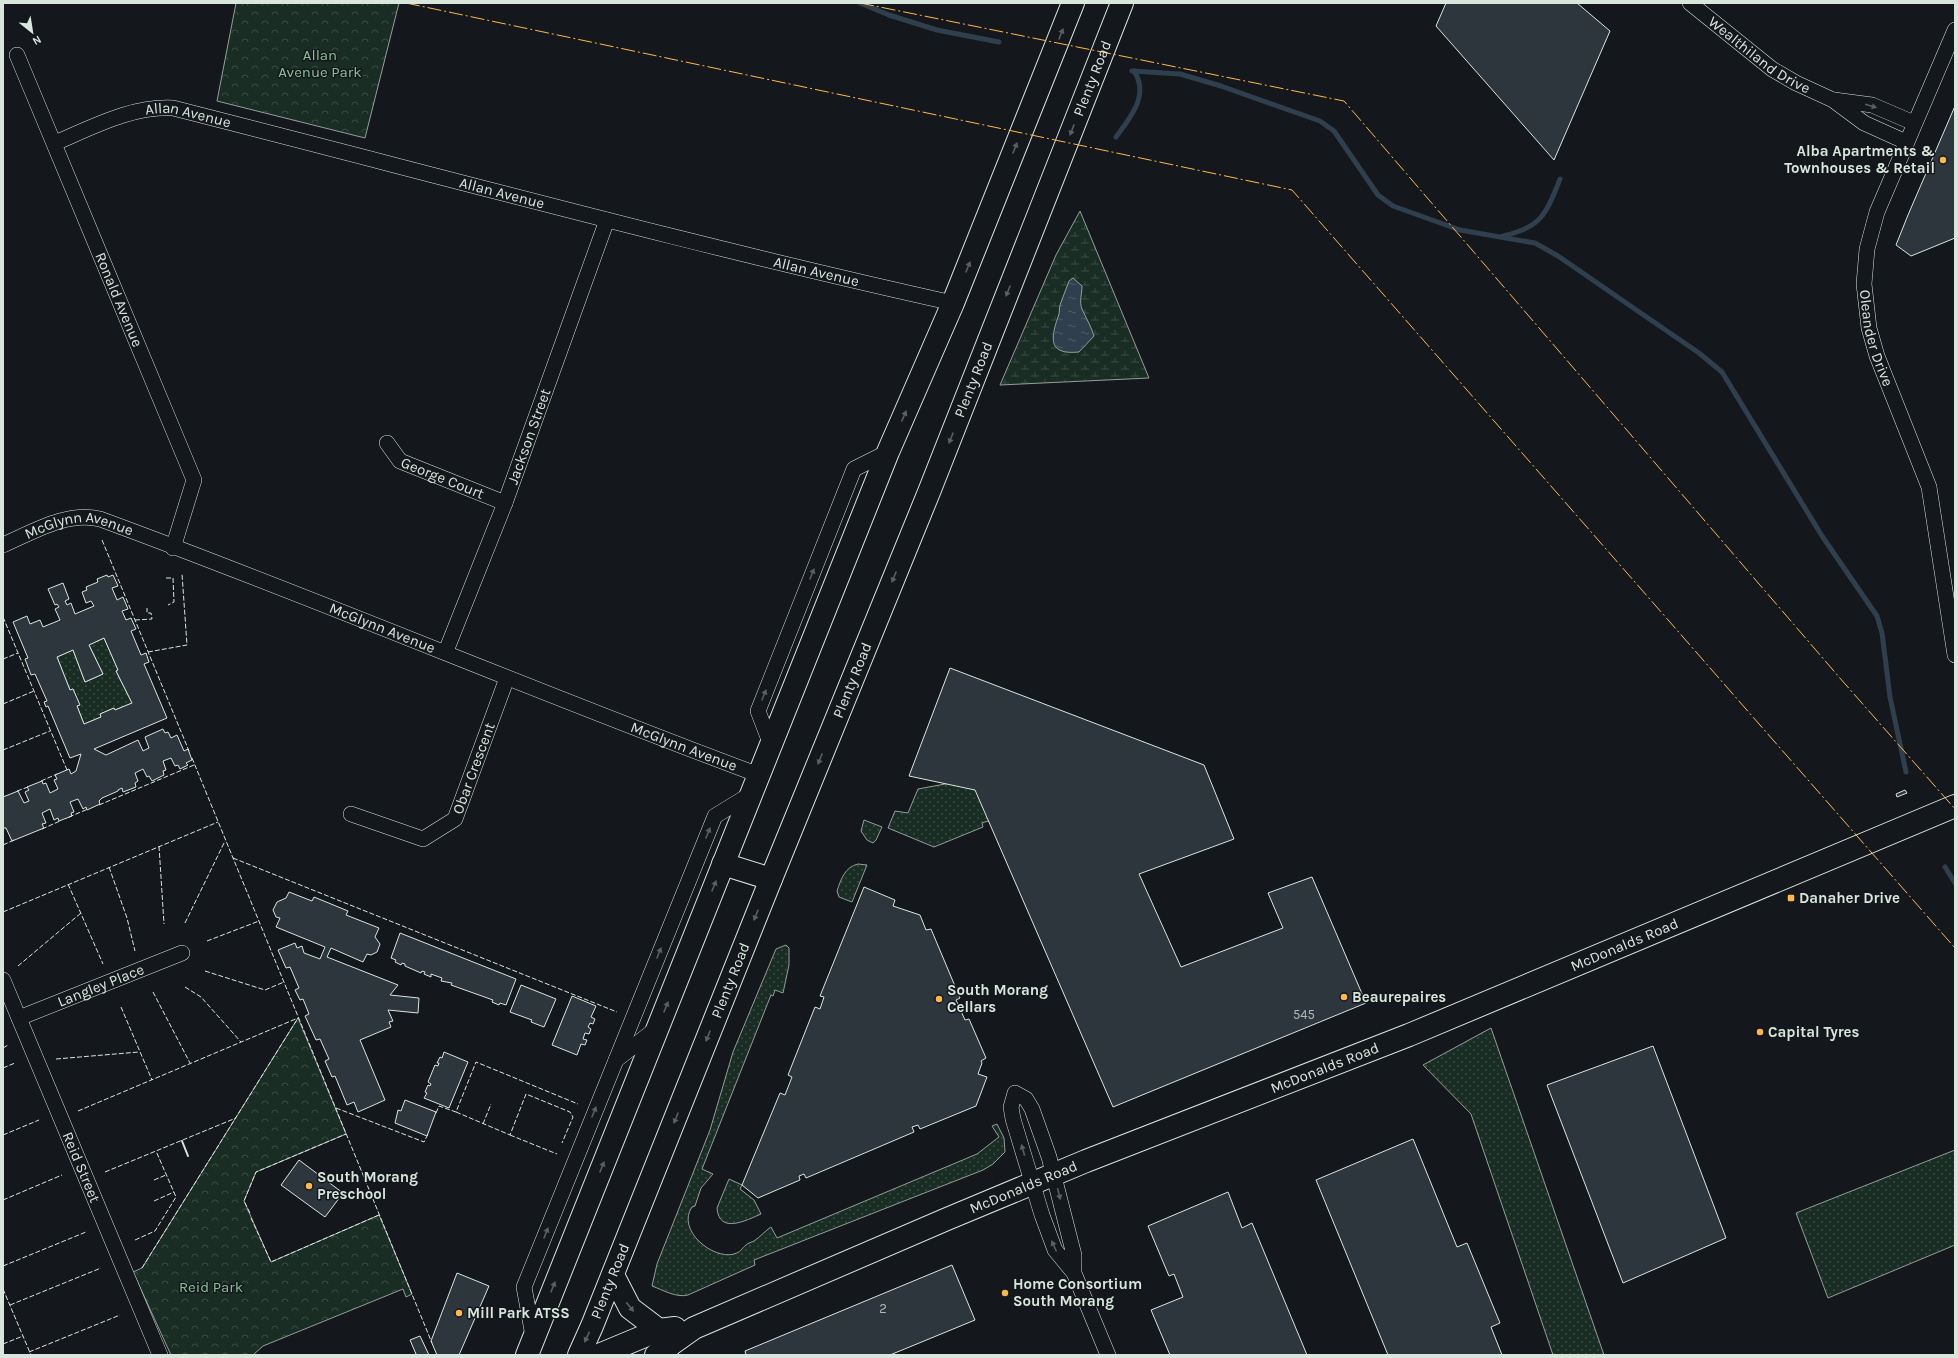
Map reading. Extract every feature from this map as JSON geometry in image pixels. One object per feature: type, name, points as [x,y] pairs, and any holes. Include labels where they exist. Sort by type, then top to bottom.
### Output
[{"type":"main road","points":[[530,1346],[888,452],[953,303],[1073,3]]},
{"type":"main road","name":"Plenty Road","points":[[579,1355],[613,1275],[770,879],[932,485],[1122,3]]},
{"type":"main road","name":"McDonalds Road","points":[[598,1355],[661,1347],[670,1328],[694,1328],[1032,1183],[1417,1032],[1950,812]]},
{"type":"main road","points":[[723,864],[770,879]]},
{"type":"main road","points":[[613,1275],[630,1308],[661,1347]]},
{"type":"street","name":"Wealthiland Drive","points":[[1690,3],[1772,69],[1796,83],[1833,100],[1864,123],[1906,142]]},
{"type":"street","name":"Oleander Drive","points":[[1954,36],[1906,142],[1871,230],[1866,264],[1865,306],[1869,328],[1877,356],[1929,487],[1955,654]]},
{"type":"street","name":"Ronald Avenue","points":[[17,54],[194,480],[173,548]]},
{"type":"street","name":"Wealthiland Drive","points":[[1833,100],[1872,105],[1914,124]]},
{"type":"street","name":"Allan Avenue","points":[[55,143],[131,112],[155,107],[173,108],[607,220],[886,289],[953,303]]},
{"type":"street","name":"Jackson Street","points":[[446,651],[505,504],[607,220]]},
{"type":"street","name":"George Court","points":[[387,443],[400,461],[505,504]]},
{"type":"street","name":"McGlynn Avenue","points":[[3,545],[65,520],[87,516],[106,521],[173,548],[446,651],[755,784]]},
{"type":"street","name":"Obar Crescent","points":[[352,814],[423,839],[455,819],[507,678]]},
{"type":"street","points":[[530,1346],[524,1287],[715,816],[755,784]]},
{"type":"street","name":"Langley Place","points":[[19,1018],[182,952]]},
{"type":"street","name":"Reid Street","points":[[3,980],[160,1355]]},
{"type":"street","points":[[616,1061],[658,1027]]},
{"type":"street","points":[[1074,1273],[1074,1255],[1054,1175],[1032,1108],[1026,1100],[1015,1093],[1011,1107],[1013,1119],[1032,1183],[1056,1250],[1074,1273],[1108,1355]]},
{"type":"green space","name":"Allan Avenue Park","points":[[236,3],[399,3],[365,138],[217,101]]},
{"type":"green space","points":[[1080,211],[1149,378],[1000,385],[1056,255]]},
{"type":"green space","points":[[104,638],[118,670],[116,671],[132,703],[100,714],[101,717],[84,724],[77,706],[79,705],[73,689],[70,690],[57,657],[73,650],[85,682],[103,674],[89,645]]},
{"type":"green space","points":[[956,782],[979,791],[991,820],[982,823],[983,827],[934,847],[888,828],[895,811],[908,813],[918,789]]},
{"type":"green space","points":[[864,820],[882,827],[873,843],[867,840],[861,831]]},
{"type":"green space","points":[[858,864],[867,865],[852,902],[839,897],[837,891],[842,878],[847,871]]},
{"type":"green space","points":[[786,945],[789,948],[789,965],[783,993],[775,990],[773,996],[771,995],[702,1169],[713,1174],[701,1188],[695,1206],[692,1207],[688,1216],[689,1225],[693,1234],[699,1241],[707,1248],[726,1255],[738,1252],[771,1227],[777,1238],[977,1154],[999,1137],[992,1126],[997,1124],[1004,1138],[1005,1152],[993,1164],[983,1170],[754,1260],[755,1265],[688,1295],[683,1296],[670,1293],[652,1286],[657,1264],[710,1130],[733,1052],[776,949]]},
{"type":"green space","name":"Reid Park","points":[[298,1018],[346,1134],[256,1172],[244,1201],[271,1262],[379,1215],[412,1294],[406,1297],[403,1289],[263,1346],[253,1355],[171,1355],[133,1272],[142,1268]]},
{"type":"green space","points":[[1491,1028],[1604,1355],[1553,1355],[1471,1114],[1423,1065]]},
{"type":"green space","points":[[1955,1150],[1955,1245],[1828,1298],[1796,1213]]},
{"type":"green space","points":[[729,1179],[742,1185],[740,1189],[754,1200],[761,1214],[741,1222],[728,1223],[723,1221],[719,1216],[717,1208]]},
{"type":"water","points":[[1073,278],[1082,286],[1081,306],[1094,336],[1079,352],[1062,351],[1054,344],[1053,339],[1060,305],[1069,281]]},
{"type":"building","points":[[1446,3],[1577,3],[1610,31],[1554,160],[1436,26]]},
{"type":"building","name":"Alba Apartments & Townhouses & Retail","points":[[1955,106],[1955,238],[1911,256],[1896,245]]},
{"type":"building","points":[[107,575],[108,577],[113,575],[118,586],[112,588],[117,600],[123,597],[128,609],[122,611],[126,620],[131,618],[136,629],[131,631],[141,655],[146,653],[149,662],[144,664],[167,718],[94,749],[106,755],[138,740],[143,751],[149,748],[145,737],[163,729],[165,733],[168,732],[171,738],[177,735],[184,751],[188,749],[192,760],[186,763],[188,765],[180,769],[178,765],[175,766],[171,758],[163,761],[166,770],[163,771],[164,775],[152,781],[149,776],[147,777],[143,769],[135,773],[138,781],[135,783],[136,787],[123,792],[122,788],[102,798],[99,801],[100,804],[87,810],[86,807],[83,809],[78,799],[70,802],[74,812],[71,813],[72,816],[59,821],[58,818],[54,820],[50,809],[42,813],[46,823],[42,824],[44,828],[12,841],[6,828],[3,828],[3,797],[18,791],[24,803],[29,801],[25,792],[29,790],[27,787],[42,781],[43,784],[46,783],[50,793],[58,789],[54,780],[57,779],[55,775],[69,769],[71,774],[76,771],[81,754],[70,758],[48,706],[46,707],[44,702],[47,701],[35,674],[31,675],[25,659],[28,658],[13,622],[27,616],[30,624],[40,620],[43,627],[60,620],[55,609],[59,607],[57,604],[55,605],[48,589],[63,583],[69,599],[65,601],[67,605],[71,603],[75,614],[94,606],[91,601],[86,603],[82,592],[87,590],[86,587],[98,582],[97,579]],"holes":[[[104,638],[118,670],[116,671],[132,703],[100,714],[101,717],[84,724],[77,706],[80,705],[73,689],[70,690],[57,657],[73,650],[85,682],[103,674],[89,645]]]},
{"type":"building","points":[[950,668],[1204,765],[1234,839],[1139,874],[1181,967],[1283,928],[1268,893],[1312,877],[1366,1003],[1113,1107],[975,790],[909,776]]},
{"type":"building","points":[[1905,790],[1907,793],[1897,797],[1896,794]]},
{"type":"building","points":[[864,887],[895,900],[893,906],[920,915],[926,930],[931,929],[960,998],[956,1000],[965,1020],[969,1019],[986,1058],[981,1061],[982,1063],[978,1074],[987,1077],[976,1106],[920,1129],[918,1125],[912,1127],[914,1132],[806,1178],[804,1174],[799,1176],[800,1180],[758,1198],[742,1185],[780,1093],[785,1095],[792,1077],[788,1075],[815,1007],[820,1009],[824,997],[820,996]]},
{"type":"building","points":[[289,892],[312,901],[314,897],[348,911],[346,915],[379,928],[375,937],[380,944],[377,952],[371,955],[367,954],[363,962],[331,948],[327,957],[398,985],[390,995],[419,998],[418,1013],[388,1010],[393,1021],[389,1022],[391,1027],[360,1040],[385,1100],[358,1112],[354,1102],[347,1105],[335,1076],[332,1077],[325,1061],[329,1059],[320,1039],[316,1040],[305,1016],[309,1014],[303,999],[300,1000],[295,990],[299,988],[290,967],[286,968],[278,950],[295,943],[297,948],[302,946],[304,953],[320,959],[325,947],[276,927],[280,918],[276,917],[273,910],[277,902],[286,898]]},
{"type":"building","points":[[400,933],[516,979],[506,1005],[500,1003],[499,1005],[492,1002],[493,1000],[451,985],[452,983],[441,981],[442,978],[431,974],[431,977],[424,974],[425,972],[422,971],[421,973],[405,966],[405,964],[402,963],[401,965],[395,962],[396,960],[391,958]]},
{"type":"building","points":[[521,985],[556,999],[544,1027],[531,1022],[532,1020],[510,1012]]},
{"type":"building","points":[[572,996],[596,1006],[591,1017],[595,1019],[593,1024],[590,1023],[588,1027],[591,1029],[589,1034],[585,1033],[583,1039],[587,1040],[585,1045],[581,1044],[577,1055],[552,1045]]},
{"type":"building","points":[[1653,1046],[1726,1238],[1623,1283],[1547,1085]]},
{"type":"building","points":[[444,1052],[468,1062],[449,1108],[424,1098],[427,1093],[425,1092],[428,1085],[430,1086],[431,1084],[428,1082],[435,1065],[438,1066],[439,1063],[437,1063],[440,1057],[442,1058]]},
{"type":"building","points":[[405,1100],[436,1112],[427,1136],[395,1123],[398,1110],[401,1111]]},
{"type":"building","points":[[1413,1139],[1457,1247],[1467,1243],[1500,1323],[1491,1327],[1502,1355],[1388,1355],[1316,1180]]},
{"type":"building","name":"South Morang Preschool","points":[[299,1160],[343,1193],[325,1217],[281,1185]]},
{"type":"building","points":[[1228,1192],[1242,1228],[1252,1223],[1307,1355],[1170,1355],[1151,1310],[1183,1297],[1174,1274],[1169,1276],[1148,1226]]},
{"type":"building","points":[[952,1265],[975,1320],[890,1355],[746,1355],[745,1351]]},
{"type":"building","name":"Mill Park ATSS","points":[[457,1273],[489,1286],[459,1355],[437,1355],[431,1341]]},
{"type":"building","points":[[420,1336],[429,1355],[414,1355],[416,1354],[410,1340]]},
{"type":"waterway","points":[[860,3],[889,15],[937,30],[999,42]]},
{"type":"waterway","points":[[1132,71],[1180,74],[1221,86],[1320,121],[1334,131],[1378,195],[1393,206],[1460,230],[1535,243],[1558,256],[1699,353],[1722,372],[1822,536],[1877,616],[1882,633],[1890,697],[1906,772]]},
{"type":"waterway","points":[[1116,137],[1132,114],[1139,97],[1140,89],[1134,71]]},
{"type":"waterway","points":[[1503,236],[1526,228],[1541,217],[1551,201],[1560,179]]},
{"type":"waterway","points":[[1945,867],[1955,883]]},
{"type":"fence","points":[[102,540],[189,751]]},
{"type":"fence","points":[[148,652],[187,645],[182,574]]},
{"type":"fence","points":[[166,578],[173,578],[174,602],[168,605]]},
{"type":"fence","points":[[135,620],[152,619],[151,613],[147,613],[147,608]]},
{"type":"fence","points":[[3,617],[67,770],[65,771]]},
{"type":"fence","points":[[3,659],[18,653]]},
{"type":"fence","points":[[3,704],[34,691]]},
{"type":"fence","points":[[3,750],[50,731]]},
{"type":"fence","points":[[192,758],[432,1343]]},
{"type":"fence","points":[[99,805],[194,765]]},
{"type":"fence","points":[[41,781],[57,774]]},
{"type":"fence","points":[[17,791],[28,787]]},
{"type":"fence","points":[[69,817],[88,809]]},
{"type":"fence","points":[[42,829],[60,821]]},
{"type":"fence","points":[[3,912],[218,822]]},
{"type":"fence","points":[[3,845],[14,840]]},
{"type":"fence","points":[[185,923],[225,841]]},
{"type":"fence","points":[[159,846],[164,924]]},
{"type":"fence","points":[[233,858],[617,1012]]},
{"type":"fence","points":[[109,867],[127,918],[135,951]]},
{"type":"fence","points":[[68,884],[103,964]]},
{"type":"fence","points":[[18,966],[81,913]]},
{"type":"fence","points":[[207,941],[259,921]]},
{"type":"fence","points":[[205,971],[265,990],[284,982]]},
{"type":"fence","points":[[185,987],[201,997],[241,1042]]},
{"type":"fence","points":[[153,992],[190,1063]]},
{"type":"fence","points":[[121,1007],[152,1080]]},
{"type":"fence","points":[[78,1111],[298,1018]]},
{"type":"fence","points":[[142,1268],[298,1018]]},
{"type":"fence","points":[[3,1048],[8,1045]]},
{"type":"fence","points":[[56,1059],[139,1052]]},
{"type":"fence","points":[[436,1113],[439,1106],[456,1112],[476,1062],[578,1104]]},
{"type":"fence","points":[[3,1068],[15,1063]]},
{"type":"fence","points":[[456,1112],[510,1135],[526,1094],[570,1112],[573,1117],[562,1143]]},
{"type":"fence","points":[[483,1124],[491,1104]]},
{"type":"fence","points":[[336,1108],[424,1142],[428,1134]]},
{"type":"fence","points":[[105,1172],[236,1118]]},
{"type":"fence","points":[[3,1135],[39,1120]]},
{"type":"fence","points":[[250,1213],[244,1201],[256,1172],[346,1134]]},
{"type":"fence","points":[[510,1135],[557,1154]]},
{"type":"fence","points":[[135,1240],[155,1231],[176,1197],[156,1151]]},
{"type":"fence","points":[[3,1200],[62,1175]]},
{"type":"fence","points":[[154,1180],[166,1175]]},
{"type":"fence","points":[[154,1201],[174,1192]]},
{"type":"fence","points":[[251,1218],[271,1262],[379,1215]]},
{"type":"fence","points":[[3,1266],[86,1232]]},
{"type":"fence","points":[[10,1305],[101,1268]]},
{"type":"fence","points":[[3,1289],[31,1355]]},
{"type":"fence","points":[[29,1352],[120,1315]]},
{"type":"fence","points":[[3,1344],[23,1336]]},
{"type":"wall","points":[[182,1141],[188,1156]]},
{"type":"power","points":[[406,3],[1292,190],[1955,948]]},
{"type":"power","points":[[860,3],[1344,101],[1839,677],[1955,809]]},
{"type":"place","name":"Alba Apartments & Townhouses & Retail","points":[[1943,160]]},
{"type":"place","name":"Danaher Drive","points":[[1791,898]]},
{"type":"place","name":"Beaurepaires","points":[[1344,997]]},
{"type":"place","name":"South Morang Cellars","points":[[939,999]]},
{"type":"place","name":"Capital Tyres","points":[[1760,1032]]},
{"type":"place","name":"South Morang Preschool","points":[[309,1186]]},
{"type":"place","name":"Home Consortium South Morang","points":[[1005,1293]]},
{"type":"place","name":"Mill Park ATSS","points":[[459,1313]]}]
